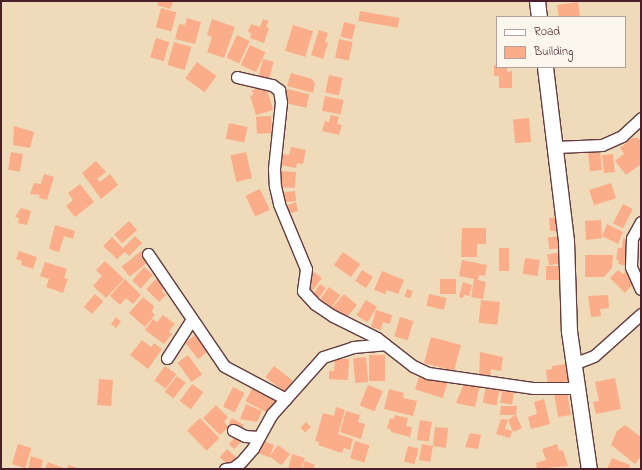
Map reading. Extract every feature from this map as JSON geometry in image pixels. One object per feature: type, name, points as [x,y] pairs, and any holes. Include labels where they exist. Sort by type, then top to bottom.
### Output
[{"type":"main road","points":[[537,1],[539,16]]},
{"type":"main road","points":[[545,68],[556,147],[566,241],[567,296],[573,364],[589,469]]},
{"type":"street","points":[[236,77],[272,85],[279,90],[281,102],[274,169],[275,186],[279,204],[306,269],[303,291],[315,304],[333,316],[386,344],[413,366],[443,376],[500,382],[534,388],[576,388]]},
{"type":"street","points":[[556,147],[602,145],[622,136],[641,118]]},
{"type":"street","points":[[641,222],[632,238],[631,267],[641,288]]},
{"type":"street","points":[[148,254],[224,366],[286,399]]},
{"type":"street","points":[[573,364],[594,356],[641,314]]},
{"type":"street","points":[[167,358],[192,319]]},
{"type":"street","points":[[225,469],[233,468],[241,462],[272,414],[286,399],[298,382],[323,357],[331,352],[353,347],[386,344]]},
{"type":"street","points":[[233,430],[246,436],[258,436]]},
{"type":"building","points":[[159,1],[173,1],[170,9],[157,5]]},
{"type":"building","points":[[578,2],[580,16],[559,16],[557,5]]},
{"type":"building","points":[[161,8],[176,12],[171,31],[156,27]]},
{"type":"building","points":[[360,11],[399,18],[398,28],[358,21]]},
{"type":"building","points":[[187,18],[201,22],[195,44],[175,39],[179,24],[185,25]]},
{"type":"building","points":[[212,19],[235,27],[224,58],[207,52],[212,37],[207,35]]},
{"type":"building","points":[[263,19],[269,21],[266,27],[269,28],[264,43],[250,38],[251,33],[248,32],[251,24],[260,27]]},
{"type":"building","points":[[344,22],[356,25],[352,39],[340,37]]},
{"type":"building","points":[[293,25],[313,31],[305,57],[285,51]]},
{"type":"building","points":[[319,30],[328,33],[325,42],[328,43],[323,59],[311,55]]},
{"type":"building","points":[[237,35],[250,41],[239,64],[226,58]]},
{"type":"building","points":[[156,38],[169,42],[164,61],[150,57]]},
{"type":"building","points":[[339,39],[353,42],[349,60],[335,58]]},
{"type":"building","points":[[174,42],[191,47],[185,70],[167,65]]},
{"type":"building","points":[[250,45],[265,52],[256,72],[241,65]]},
{"type":"building","points":[[263,59],[274,62],[268,82],[258,79]]},
{"type":"building","points":[[197,62],[216,76],[205,92],[185,78]]},
{"type":"building","points":[[494,65],[496,65],[496,68],[507,68],[507,72],[512,71],[512,88],[499,88],[499,76],[494,76]]},
{"type":"building","points":[[291,73],[312,79],[315,83],[313,93],[287,86]]},
{"type":"building","points":[[329,75],[343,78],[339,96],[325,93]]},
{"type":"building","points":[[260,88],[261,91],[267,89],[273,110],[256,115],[250,96],[253,95],[252,90]]},
{"type":"building","points":[[287,89],[309,94],[306,108],[284,103]]},
{"type":"building","points":[[325,96],[344,100],[340,115],[322,111]]},
{"type":"building","points":[[331,115],[339,117],[337,124],[342,125],[339,135],[322,131],[325,121],[329,122]]},
{"type":"building","points":[[271,116],[272,133],[257,134],[256,117]]},
{"type":"building","points":[[529,118],[531,142],[515,143],[513,119]]},
{"type":"building","points":[[229,123],[248,127],[244,143],[226,139]]},
{"type":"building","points":[[14,126],[34,132],[30,148],[13,145]]},
{"type":"building","points":[[632,138],[638,138],[641,142],[641,164],[626,175],[615,161],[624,154],[620,148]]},
{"type":"building","points":[[291,147],[306,150],[303,164],[297,163],[296,168],[280,165],[282,154],[289,155]]},
{"type":"building","points":[[11,152],[23,154],[20,172],[8,170]]},
{"type":"building","points":[[246,152],[252,178],[236,182],[230,156]]},
{"type":"building","points":[[600,152],[602,170],[590,171],[588,153]]},
{"type":"building","points":[[613,154],[615,172],[604,173],[602,155]]},
{"type":"building","points":[[96,161],[106,172],[97,179],[100,182],[110,174],[118,185],[101,199],[82,173]]},
{"type":"building","points":[[280,171],[296,172],[295,188],[279,187]]},
{"type":"building","points":[[44,174],[54,177],[47,200],[39,198],[40,195],[30,194],[34,183],[41,184]]},
{"type":"building","points":[[611,183],[616,198],[594,205],[589,190]]},
{"type":"building","points":[[80,184],[94,202],[75,217],[66,206],[73,200],[68,193]]},
{"type":"building","points":[[260,189],[270,210],[255,217],[245,196]]},
{"type":"building","points":[[295,191],[296,201],[282,202],[281,192]]},
{"type":"building","points":[[296,202],[298,211],[287,214],[285,206]]},
{"type":"building","points":[[623,204],[633,209],[623,229],[613,224]]},
{"type":"building","points":[[21,208],[31,211],[27,225],[18,223],[19,218],[15,217]]},
{"type":"building","points":[[562,217],[562,231],[550,231],[549,218]]},
{"type":"building","points":[[601,220],[602,238],[586,240],[585,221]]},
{"type":"building","points":[[129,221],[137,230],[122,243],[114,234]]},
{"type":"building","points":[[607,224],[623,232],[618,244],[602,236]]},
{"type":"building","points":[[55,225],[75,231],[73,239],[64,236],[59,252],[49,249]]},
{"type":"building","points":[[462,228],[486,228],[486,244],[477,244],[477,257],[461,257]]},
{"type":"building","points":[[135,236],[142,243],[129,256],[125,252],[117,259],[103,246],[112,237],[123,248]]},
{"type":"building","points":[[563,236],[564,248],[549,249],[548,237]]},
{"type":"building","points":[[623,238],[632,240],[627,266],[618,264],[619,260],[616,260],[618,248],[622,248]]},
{"type":"building","points":[[499,248],[509,248],[509,271],[499,271]]},
{"type":"building","points":[[19,251],[37,257],[33,269],[21,265],[22,261],[16,259]]},
{"type":"building","points":[[141,251],[149,261],[130,277],[122,267]]},
{"type":"building","points":[[343,252],[360,264],[351,277],[334,265]]},
{"type":"building","points":[[561,252],[563,263],[549,265],[547,254]]},
{"type":"building","points":[[585,255],[613,255],[612,268],[604,277],[585,277]]},
{"type":"building","points":[[525,258],[540,260],[538,276],[523,274]]},
{"type":"building","points":[[462,260],[487,265],[485,276],[479,275],[478,280],[486,282],[483,299],[471,297],[474,279],[459,276]]},
{"type":"building","points":[[105,261],[124,279],[106,298],[93,286],[102,276],[96,270]]},
{"type":"building","points":[[45,262],[67,269],[64,278],[68,279],[63,293],[46,287],[49,279],[40,276]]},
{"type":"building","points":[[546,266],[562,266],[562,280],[546,280]]},
{"type":"building","points":[[144,267],[153,275],[141,288],[132,280]]},
{"type":"building","points":[[362,270],[373,277],[366,288],[355,281]]},
{"type":"building","points":[[618,270],[623,274],[625,272],[635,282],[625,293],[610,278]]},
{"type":"building","points":[[382,271],[404,280],[398,294],[387,290],[385,294],[374,290]]},
{"type":"building","points":[[314,272],[322,278],[312,292],[304,286]]},
{"type":"building","points":[[157,278],[165,285],[162,291],[166,295],[159,302],[146,289]]},
{"type":"building","points":[[125,279],[141,295],[133,304],[126,298],[120,305],[110,296]]},
{"type":"building","points":[[440,279],[456,279],[456,294],[440,294]]},
{"type":"building","points":[[463,282],[472,285],[469,296],[464,295],[463,298],[459,297]]},
{"type":"building","points":[[320,284],[326,288],[319,298],[313,294]]},
{"type":"building","points":[[329,287],[340,295],[332,307],[320,299]]},
{"type":"building","points":[[407,289],[413,291],[410,298],[405,297]]},
{"type":"building","points":[[95,294],[103,301],[92,314],[84,307]]},
{"type":"building","points":[[344,294],[357,305],[345,319],[332,308]]},
{"type":"building","points":[[429,294],[447,298],[444,310],[426,306]]},
{"type":"building","points":[[608,295],[609,308],[600,309],[601,316],[591,317],[588,296]]},
{"type":"building","points":[[143,297],[154,306],[152,312],[155,315],[145,327],[129,313]]},
{"type":"building","points":[[366,300],[377,307],[367,322],[356,315]]},
{"type":"building","points":[[481,300],[500,302],[497,325],[479,323]]},
{"type":"building","points":[[376,310],[392,315],[390,324],[383,322],[381,330],[371,327]]},
{"type":"building","points":[[163,315],[175,324],[169,331],[172,334],[164,344],[145,330],[153,319],[157,322]]},
{"type":"building","points":[[116,317],[121,322],[116,328],[111,324]]},
{"type":"building","points":[[400,317],[413,321],[408,340],[394,336]]},
{"type":"building","points":[[196,334],[209,350],[198,359],[185,343]]},
{"type":"building","points":[[431,337],[461,345],[454,371],[424,363]]},
{"type":"building","points":[[142,340],[151,347],[154,343],[162,349],[148,369],[130,355]]},
{"type":"building","points":[[480,352],[503,357],[501,371],[491,369],[490,376],[479,374]]},
{"type":"building","points":[[188,355],[202,374],[192,382],[177,363]]},
{"type":"building","points":[[369,355],[385,355],[385,381],[369,381]]},
{"type":"building","points":[[366,357],[368,382],[355,383],[353,358]]},
{"type":"building","points":[[335,359],[349,359],[348,380],[329,379],[329,371],[334,371]]},
{"type":"building","points":[[566,364],[568,383],[548,386],[546,370],[552,369],[552,366]]},
{"type":"building","points":[[165,366],[176,374],[166,389],[154,381]]},
{"type":"building","points":[[274,366],[293,381],[284,392],[265,377]]},
{"type":"building","points":[[420,374],[448,383],[443,398],[415,389]]},
{"type":"building","points":[[177,376],[186,383],[173,399],[165,392]]},
{"type":"building","points":[[615,378],[621,409],[596,414],[593,402],[599,401],[595,382]]},
{"type":"building","points":[[99,379],[113,380],[111,406],[97,405]]},
{"type":"building","points":[[465,381],[480,385],[475,407],[456,403]]},
{"type":"building","points":[[192,384],[203,392],[191,409],[180,401]]},
{"type":"building","points":[[368,385],[383,391],[375,411],[360,405]]},
{"type":"building","points":[[503,385],[515,387],[512,405],[500,403]]},
{"type":"building","points":[[233,387],[245,393],[235,413],[223,407]]},
{"type":"building","points":[[253,387],[276,399],[268,413],[245,401]]},
{"type":"building","points":[[486,387],[500,390],[496,406],[483,403]]},
{"type":"building","points":[[389,389],[404,393],[403,398],[417,401],[413,416],[384,409]]},
{"type":"building","points":[[567,392],[571,415],[558,417],[554,394]]},
{"type":"building","points":[[544,399],[550,424],[531,429],[528,417],[537,414],[534,402]]},
{"type":"building","points":[[246,404],[262,411],[257,422],[240,419]]},
{"type":"building","points":[[216,405],[228,417],[224,422],[229,427],[220,435],[203,418]]},
{"type":"building","points":[[501,406],[517,406],[516,415],[522,428],[513,432],[508,420],[515,415],[500,415]]},
{"type":"building","points":[[336,407],[345,410],[338,434],[353,439],[350,450],[344,448],[342,453],[318,445],[319,442],[315,441],[323,413],[334,416]]},
{"type":"building","points":[[346,411],[360,415],[358,422],[365,424],[361,439],[340,432]]},
{"type":"building","points":[[395,415],[408,418],[406,426],[412,427],[410,437],[391,432],[391,430],[387,428],[390,418],[394,419]]},
{"type":"building","points":[[200,418],[219,438],[207,451],[187,431]]},
{"type":"building","points":[[232,418],[244,425],[241,430],[229,423]]},
{"type":"building","points":[[501,419],[508,420],[505,429],[512,431],[510,438],[496,434]]},
{"type":"building","points":[[420,420],[432,422],[429,442],[417,440]]},
{"type":"building","points":[[306,422],[311,427],[305,433],[300,428]]},
{"type":"building","points":[[625,425],[641,437],[641,456],[635,464],[611,445],[617,431]]},
{"type":"building","points":[[435,427],[448,428],[446,448],[433,446]]},
{"type":"building","points":[[470,433],[481,435],[478,449],[465,447]]},
{"type":"building","points":[[235,437],[241,442],[234,449],[229,444]]},
{"type":"building","points":[[261,440],[274,445],[269,457],[256,452]]},
{"type":"building","points":[[355,441],[369,445],[364,462],[350,458]]},
{"type":"building","points":[[18,444],[31,448],[25,468],[12,464]]},
{"type":"building","points":[[422,444],[433,446],[430,462],[419,460]]},
{"type":"building","points":[[557,444],[559,451],[563,450],[568,466],[537,469],[536,463],[546,460],[542,449]]},
{"type":"building","points":[[278,445],[290,454],[282,465],[270,456]]},
{"type":"building","points":[[408,446],[419,449],[414,464],[404,461]]},
{"type":"building","points":[[227,449],[237,458],[229,466],[220,457]]},
{"type":"building","points":[[292,454],[305,458],[301,469],[288,469]]},
{"type":"building","points":[[31,456],[43,460],[41,469],[28,469]]},
{"type":"building","points":[[612,458],[630,465],[629,469],[607,469]]},
{"type":"building","points":[[305,461],[315,465],[313,469],[302,469]]},
{"type":"building","points":[[48,462],[66,469],[45,469]]},
{"type":"building","points":[[68,465],[81,469],[67,469]]}]
